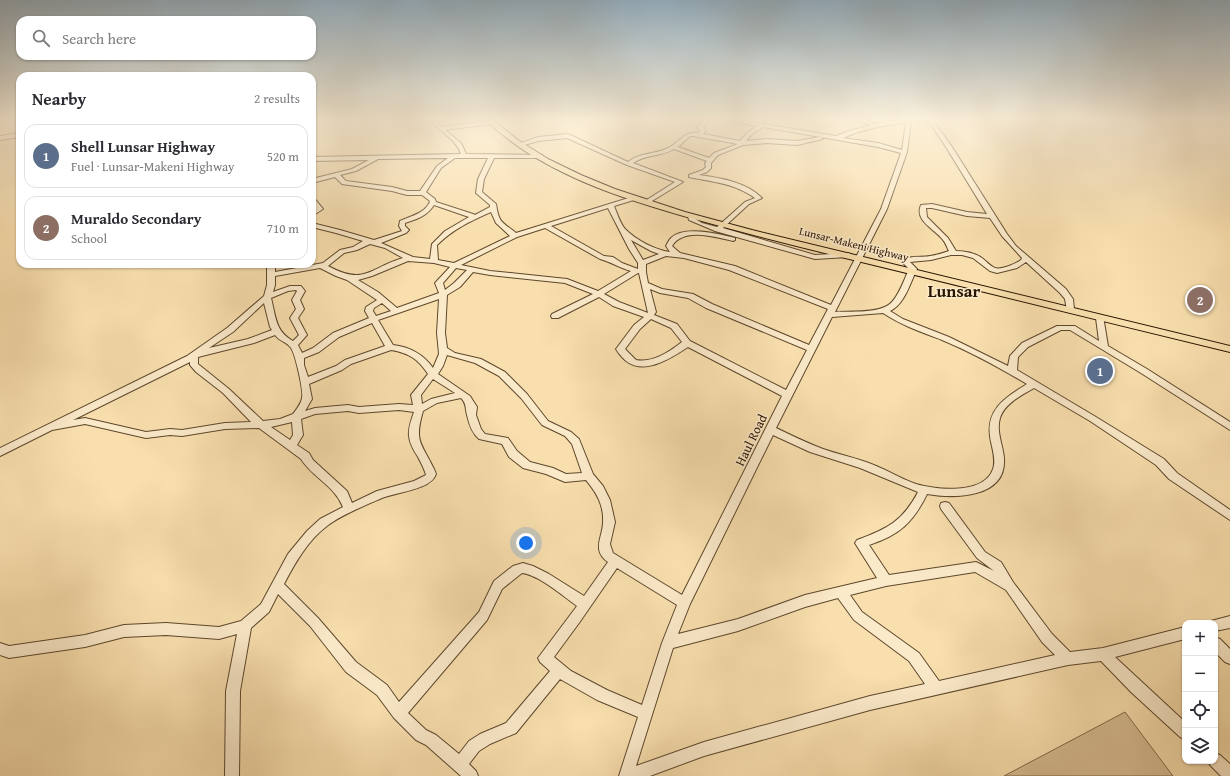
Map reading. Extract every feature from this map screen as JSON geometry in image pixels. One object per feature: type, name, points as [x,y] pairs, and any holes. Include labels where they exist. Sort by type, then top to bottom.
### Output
[{"type":"main road","name":"Lunsar-Makeni Highway","points":[[540,156],[577,175],[635,198],[722,227],[870,260],[1230,349]]},
{"type":"street","points":[[316,160],[446,156]]},
{"type":"street","points":[[423,193],[422,192],[439,167],[454,156]]},
{"type":"street","points":[[492,156],[486,166],[479,190],[482,196],[491,202],[494,208],[494,215],[498,222],[514,236]]},
{"type":"street","points":[[612,156],[629,164],[680,182]]},
{"type":"street","points":[[629,164],[636,158],[645,156]]},
{"type":"street","points":[[695,156],[709,162]]},
{"type":"street","points":[[647,202],[690,176],[709,162],[714,156]]},
{"type":"street","name":"Haul Road","points":[[626,776],[668,643],[684,603],[788,394],[884,209],[903,156]]},
{"type":"street","points":[[954,156],[1004,235],[1025,258],[1063,291],[1069,299],[1070,309]]},
{"type":"street","points":[[316,180],[354,170],[376,158]]},
{"type":"street","points":[[336,174],[344,184],[392,189],[407,193],[423,193],[432,198],[433,203]]},
{"type":"street","points":[[690,176],[734,182],[746,188],[759,198],[747,203],[713,235]]},
{"type":"street","points":[[0,649],[9,652],[85,641],[107,634],[142,629],[166,629],[219,633],[245,625],[265,608],[292,557],[311,534],[324,522],[381,494],[417,484],[430,477],[430,469],[418,450],[413,434],[419,409],[416,395],[439,366],[443,349],[441,333],[443,294],[439,283],[454,266],[514,236],[635,198]]},
{"type":"street","points":[[433,203],[450,207],[464,214],[477,217]]},
{"type":"street","points":[[316,267],[322,266],[342,251],[355,249],[371,242],[404,232],[406,230],[402,226],[402,222],[423,213],[429,209],[433,203]]},
{"type":"street","points":[[316,204],[320,210],[316,212]]},
{"type":"street","points":[[610,205],[632,249],[642,263]]},
{"type":"street","points":[[953,252],[946,240],[924,218],[922,211],[923,206],[932,206],[967,214],[993,216]]},
{"type":"street","points":[[434,261],[433,248],[440,238],[456,226],[494,208]]},
{"type":"street","points":[[316,226],[338,231],[387,247],[410,258],[434,261],[490,273],[567,281],[599,294],[616,304],[674,326],[687,343],[788,394]]},
{"type":"street","points":[[546,226],[584,249],[639,272],[645,284],[651,308],[650,316],[637,327],[620,349],[629,358],[634,362],[641,363],[656,360],[679,349],[687,343]]},
{"type":"street","points":[[722,227],[774,246],[815,257],[848,255]]},
{"type":"street","points":[[622,229],[658,252],[678,255],[744,272],[831,312],[885,311],[894,305],[912,271],[913,268],[906,262],[917,258],[927,259],[953,252],[973,256],[993,271],[1006,270],[1019,264],[1025,258]]},
{"type":"street","points":[[678,255],[670,249],[670,243],[679,236],[693,233],[774,246],[800,244]]},
{"type":"street","points":[[642,263],[667,254]]},
{"type":"street","points":[[350,278],[366,276],[394,263],[410,258]]},
{"type":"street","points":[[555,316],[639,272],[642,263]]},
{"type":"street","points":[[1019,264],[1040,270]]},
{"type":"street","points":[[322,266],[339,275],[350,278],[397,312]]},
{"type":"street","points":[[271,268],[270,284],[267,297],[272,319],[281,338],[294,345],[299,357],[305,382],[307,399],[296,418],[298,435],[292,446]]},
{"type":"street","points":[[270,275],[310,268]]},
{"type":"street","points":[[299,357],[316,350],[340,333],[373,319],[397,312],[443,294],[457,285],[471,270]]},
{"type":"street","points":[[645,284],[660,291],[690,296],[708,306],[812,349]]},
{"type":"street","points":[[0,452],[194,355],[230,330],[252,308],[267,297],[286,288],[294,287],[300,289],[301,291],[296,300],[300,309],[294,318],[303,335],[294,345]]},
{"type":"street","points":[[382,300],[370,307],[369,311],[390,347]]},
{"type":"street","points":[[885,311],[900,321],[946,339],[1012,371],[1034,384],[1160,462],[1173,476],[1230,516]]},
{"type":"street","points":[[1100,318],[1104,346]]},
{"type":"street","points":[[1012,371],[1014,356],[1025,345],[1060,328],[1072,328],[1104,346],[1230,427]]},
{"type":"street","points":[[194,355],[209,350],[246,343],[268,333],[277,332]]},
{"type":"street","points":[[305,382],[339,368],[348,362],[390,347],[403,349],[420,358],[432,374],[467,398],[472,407],[470,413],[479,435],[485,438],[505,441],[513,454],[527,466],[549,471],[565,478],[588,476]]},
{"type":"street","points":[[443,349],[452,355],[478,361],[490,366],[502,374],[524,396],[545,423],[568,434],[576,442],[588,476],[600,489],[605,500],[609,522],[604,544],[605,550],[616,560],[684,603]]},
{"type":"street","points":[[194,355],[194,365],[199,370],[226,390],[249,415],[261,425],[306,456],[309,463],[344,494],[349,509]]},
{"type":"street","points":[[770,430],[818,451],[863,465],[914,488],[955,493],[980,489],[991,483],[997,471],[1000,458],[993,427],[1000,408],[1012,397],[1034,384]]},
{"type":"street","points":[[52,427],[85,421],[146,435],[170,432],[182,433],[225,426],[261,425],[280,422],[297,415],[315,411],[348,408],[359,410],[399,407],[419,409],[444,398],[463,394]]},
{"type":"street","points":[[886,581],[861,544],[886,535],[896,529],[916,507],[924,490]]},
{"type":"street","points":[[945,506],[981,555],[997,566],[1047,638],[1068,659]]},
{"type":"street","points":[[616,560],[545,658],[566,676],[602,695],[646,714]]},
{"type":"street","points":[[668,643],[738,625],[805,601],[886,581],[976,567],[1010,586]]},
{"type":"street","points":[[399,713],[483,616],[489,607],[498,585],[516,570],[523,568],[534,572],[585,604]]},
{"type":"street","points":[[278,586],[314,622],[351,667],[382,690],[399,713],[421,735],[431,740],[460,764],[471,776]]},
{"type":"street","points":[[841,592],[858,616],[914,657],[936,688]]},
{"type":"street","points":[[1218,624],[1230,622]]},
{"type":"street","points":[[232,776],[233,691],[245,625]]},
{"type":"street","points":[[630,776],[679,758],[756,734],[870,703],[1068,659],[1103,654],[1182,633]]},
{"type":"street","points":[[1218,646],[1230,658]]},
{"type":"street","points":[[1103,654],[1182,729]]},
{"type":"street","points":[[460,764],[474,746],[485,739],[511,728],[559,670]]},
{"type":"street","points":[[1218,763],[1230,774]]},
{"type":"shaded area","points":[[1125,712],[1173,776],[1004,776]]},
{"type":"place","name":"Muraldo Secondary","points":[[1200,300]]},
{"type":"place","name":"Shell Lunsar Highway","points":[[1100,371]]},
{"type":"district","name":"Lunsar","points":[[954,290]]}]
